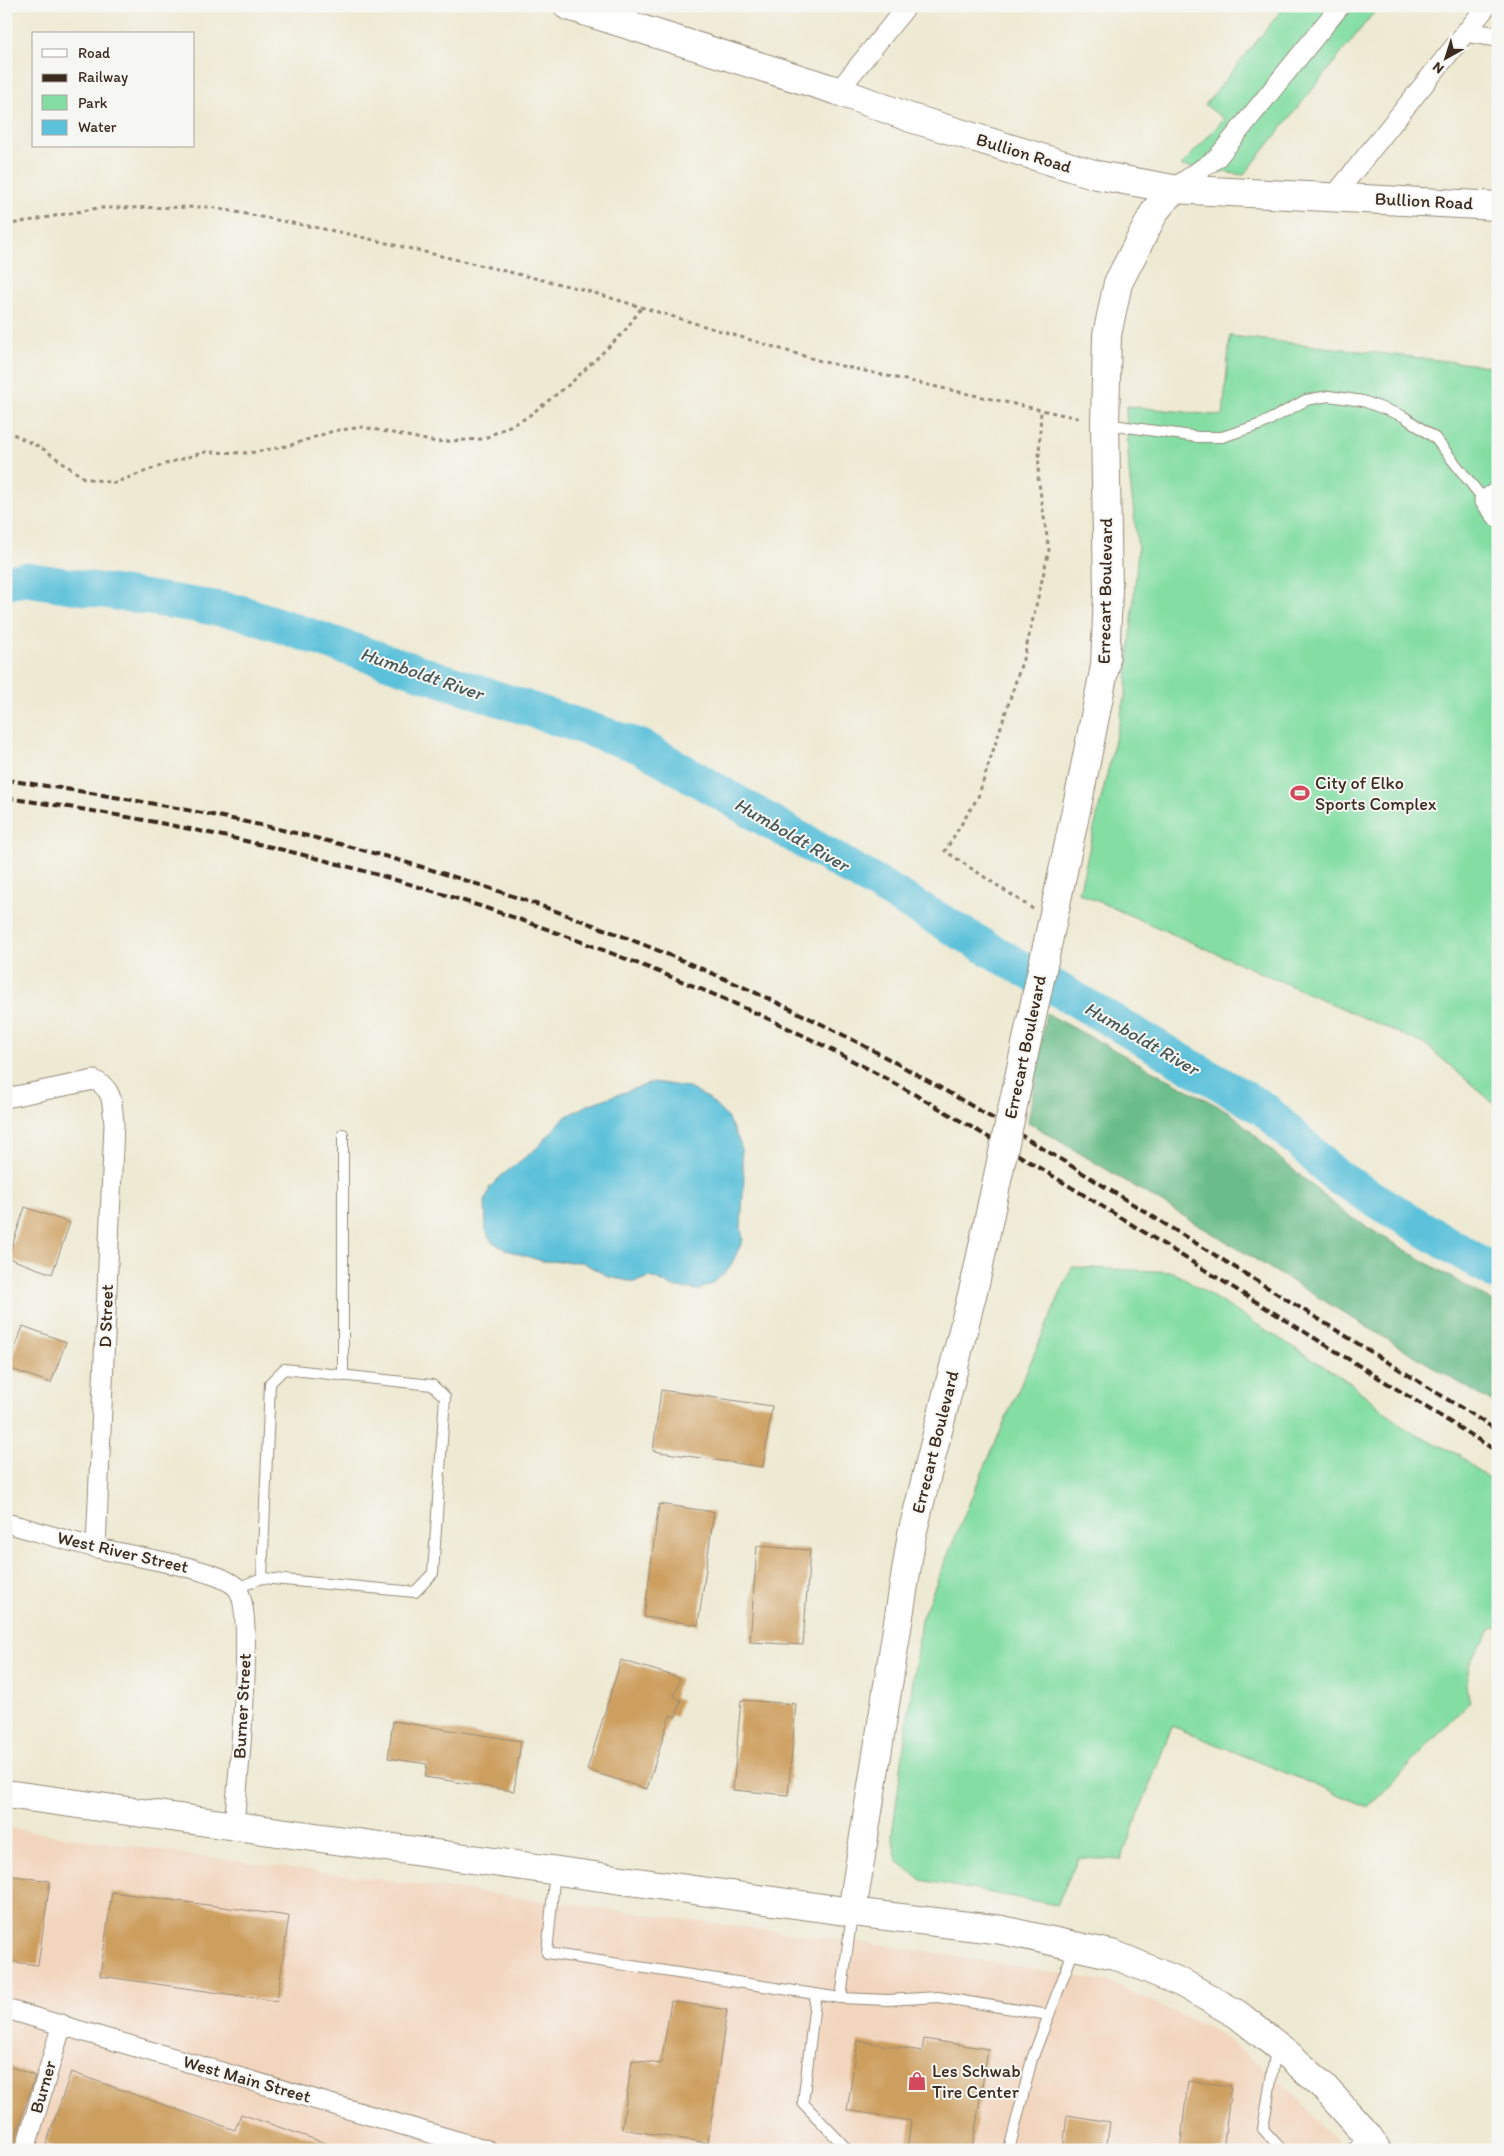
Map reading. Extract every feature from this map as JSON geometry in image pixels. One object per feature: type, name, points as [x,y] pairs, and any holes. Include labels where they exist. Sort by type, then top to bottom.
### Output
[{"type":"street","name":"Bullion Road","points":[[568,6],[838,91],[910,118],[1097,176],[1173,189],[1498,206]]},
{"type":"street","points":[[838,91],[907,6]]},
{"type":"street","points":[[1173,189],[1217,158],[1340,6]]},
{"type":"street","points":[[1334,196],[1488,6]]},
{"type":"street","points":[[1465,32],[1498,37]]},
{"type":"street","name":"Errecart Boulevard","points":[[852,1912],[912,1534],[976,1279],[1105,666],[1108,591],[1105,424],[1107,334],[1118,283],[1155,211],[1173,189]]},
{"type":"street","points":[[1491,495],[1498,518]]},
{"type":"street","name":"D Street","points":[[6,1098],[94,1080],[104,1085],[112,1099],[114,1124],[96,1548]]},
{"type":"street","name":"West River Street","points":[[6,1523],[96,1548],[202,1571],[224,1579],[237,1588]]},
{"type":"street","name":"Burner Street","points":[[234,1825],[245,1677],[245,1616],[237,1588]]},
{"type":"street","points":[[6,1794],[852,1912],[1002,1930],[1115,1954],[1182,1983],[1237,2014],[1323,2086],[1364,2145]]},
{"type":"street","name":"West Main Street","points":[[6,2009],[62,2024],[448,2144],[488,2150]]},
{"type":"street","name":"Burner","points":[[25,2150],[62,2024]]},
{"type":"lane","points":[[1105,424],[1198,437],[1222,437],[1262,424],[1306,400],[1329,396],[1363,401],[1403,416],[1430,434],[1491,495]]},
{"type":"lane","points":[[343,1134],[343,1376]]},
{"type":"lane","points":[[237,1588],[262,1578],[415,1592],[433,1573],[445,1397],[432,1385],[284,1369],[270,1383],[262,1578]]},
{"type":"lane","points":[[555,1870],[547,1953],[841,1998],[888,2000],[938,1998],[1049,2015]]},
{"type":"lane","points":[[841,1998],[852,1912]]},
{"type":"lane","points":[[1009,2150],[1032,2059],[1076,1945]]},
{"type":"lane","points":[[816,1994],[803,2103],[848,2150]]},
{"type":"lane","points":[[1277,2046],[1263,2129],[1282,2150]]},
{"type":"path","points":[[6,225],[98,208],[210,207],[344,233],[582,289],[824,362],[1105,424]]},
{"type":"path","points":[[6,435],[11,433],[45,450],[84,478],[114,483],[171,462],[206,452],[250,453],[291,445],[333,431],[363,427],[436,442],[483,439],[526,418],[572,384],[624,332],[642,307]]},
{"type":"path","points":[[1041,410],[1038,477],[1050,550],[1025,653],[978,796],[945,852],[1052,922]]},
{"type":"shaded area","points":[[6,1828],[193,1855],[919,1950],[1110,1982],[1221,2034],[1290,2090],[1342,2150],[6,2150]]},
{"type":"green space","points":[[1285,6],[1379,6],[1244,175],[1181,166],[1224,119],[1205,105]]},
{"type":"green space","name":"City of Elko Sports Complex","points":[[1230,336],[1498,367],[1498,1107],[1426,1045],[1079,893],[1126,693],[1138,549],[1129,472],[1126,406],[1223,416]]},
{"type":"green space","points":[[1046,1013],[1231,1113],[1283,1161],[1347,1215],[1498,1305],[1498,1406],[1028,1122]]},
{"type":"green space","points":[[1072,1267],[1173,1272],[1349,1382],[1403,1427],[1457,1454],[1498,1486],[1498,1628],[1492,1629],[1471,1662],[1467,1679],[1470,1701],[1369,1807],[1172,1726],[1121,1860],[1078,1858],[1057,1905],[921,1880],[897,1861],[892,1835],[921,1620],[973,1494]]},
{"type":"water","points":[[654,1082],[687,1087],[709,1099],[727,1117],[740,1143],[744,1177],[741,1228],[743,1240],[729,1269],[713,1283],[699,1290],[676,1288],[651,1277],[634,1282],[609,1277],[582,1262],[542,1261],[506,1250],[491,1241],[486,1230],[485,1202],[490,1187],[501,1176],[537,1148],[565,1117],[587,1105]]},
{"type":"building","points":[[25,1207],[70,1223],[52,1274],[8,1258]]},
{"type":"building","points":[[23,1326],[66,1342],[51,1383],[8,1368]]},
{"type":"building","points":[[661,1390],[772,1406],[763,1467],[653,1451]]},
{"type":"building","points":[[659,1504],[714,1512],[698,1625],[644,1617]]},
{"type":"building","points":[[757,1546],[810,1550],[803,1645],[750,1642]]},
{"type":"building","points":[[621,1660],[680,1678],[674,1697],[681,1700],[676,1717],[670,1715],[647,1789],[587,1770]]},
{"type":"building","points":[[741,1700],[796,1704],[788,1795],[733,1790]]},
{"type":"building","points":[[393,1721],[521,1741],[514,1791],[425,1777],[427,1764],[388,1758]]},
{"type":"building","points":[[6,1875],[50,1881],[38,1965],[6,1961]]},
{"type":"building","points":[[112,1892],[289,1916],[277,2001],[100,1976]]},
{"type":"building","points":[[671,2001],[727,2010],[708,2143],[622,2129],[632,2060],[661,2064]]},
{"type":"building","name":"Les Schwab Tire Center","points":[[924,2039],[988,2049],[972,2150],[907,2150],[911,2121],[847,2110],[858,2041],[922,2051]]},
{"type":"building","points":[[6,2065],[35,2076],[11,2150],[6,2150]]},
{"type":"building","points":[[71,2072],[235,2130],[241,2114],[337,2147],[337,2150],[63,2150],[46,2144]]},
{"type":"building","points":[[1188,2081],[1231,2086],[1223,2150],[1180,2150]]},
{"type":"building","points":[[1067,2115],[1110,2122],[1106,2150],[1063,2150]]},
{"type":"waterway","name":"Humboldt River","points":[[6,582],[26,579],[240,612],[642,747],[1264,1109],[1336,1176],[1498,1274]]},
{"type":"railway","points":[[6,780],[185,810],[256,824],[363,850],[507,894],[650,947],[720,977],[855,1041],[974,1107],[1498,1431]]},
{"type":"railway","points":[[6,798],[85,810],[241,840],[395,880],[471,903],[546,929],[687,983],[731,1002],[886,1078],[974,1128],[1498,1452]]},
{"type":"place","name":"City of Elko Sports Complex","points":[[1300,793]]},
{"type":"place","name":"Les Schwab Tire Center","points":[[917,2081]]}]
